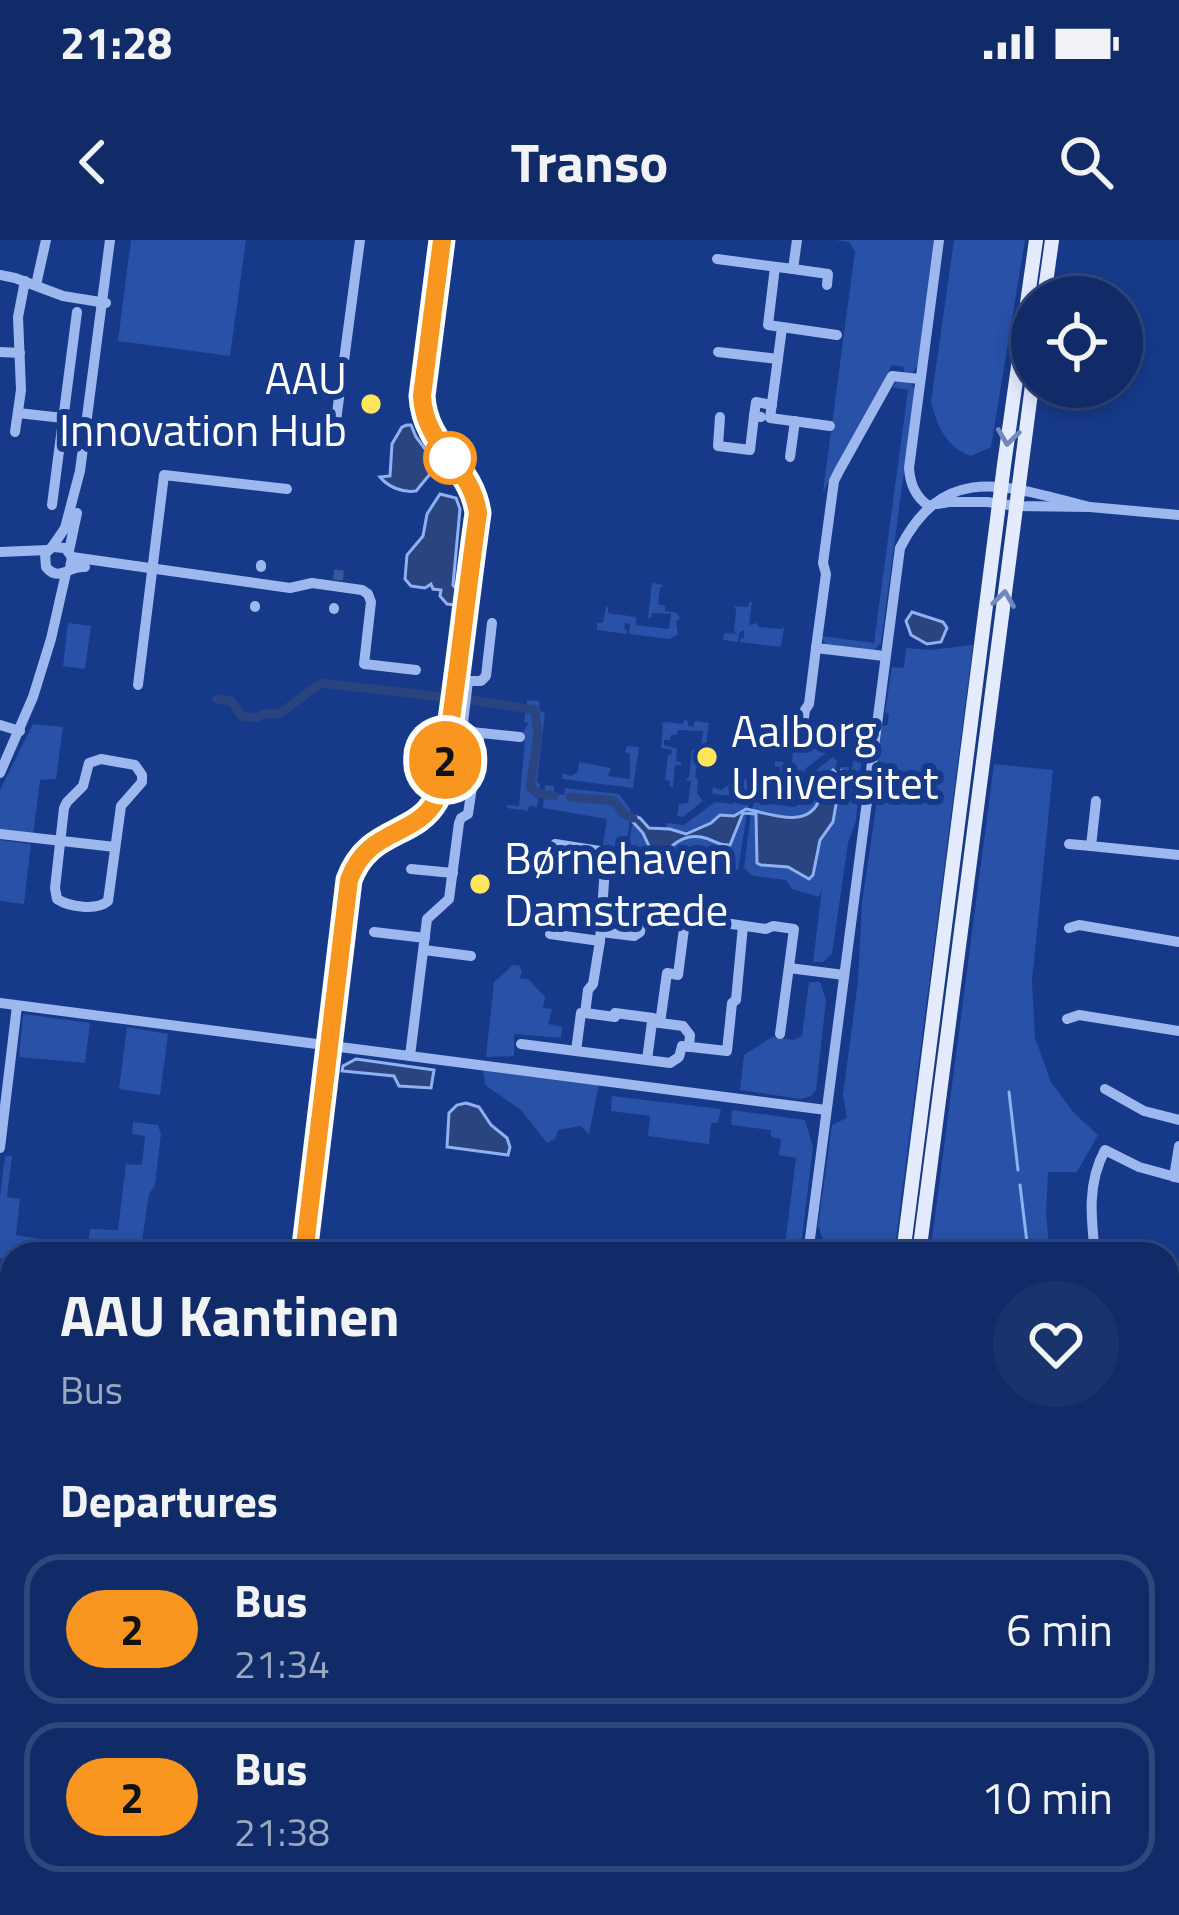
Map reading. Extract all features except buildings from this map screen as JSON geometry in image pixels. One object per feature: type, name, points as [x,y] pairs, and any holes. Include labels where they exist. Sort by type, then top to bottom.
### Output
[{"type":"main road","points":[[920,1242],[1036,240]]},
{"type":"main road","points":[[1047,276],[1052,240]]},
{"type":"main road","points":[[905,1242],[1009,497],[1027,408]]},
{"type":"street","points":[[15,432],[18,317],[46,240]]},
{"type":"street","points":[[0,773],[20,731],[51,639],[69,562],[88,464],[114,240]]},
{"type":"street","points":[[335,428],[360,240]]},
{"type":"street","points":[[793,269],[796,240]]},
{"type":"street","points":[[928,506],[910,483],[909,468],[939,240]]},
{"type":"street","points":[[717,259],[828,274],[827,284]]},
{"type":"street","points":[[775,267],[768,326],[837,334]]},
{"type":"street","points":[[0,275],[63,296],[106,303]]},
{"type":"street","points":[[56,612],[44,558],[65,527],[80,471],[106,303]]},
{"type":"street","points":[[52,506],[77,311]]},
{"type":"street","points":[[771,411],[782,328]]},
{"type":"street","points":[[0,352],[20,353]]},
{"type":"street","points":[[718,352],[778,359]]},
{"type":"street","points":[[802,735],[826,574],[834,481],[892,376],[920,379]]},
{"type":"street","points":[[720,417],[718,446],[749,450],[754,416],[771,411],[795,422],[830,426]]},
{"type":"street","points":[[18,413],[63,418]]},
{"type":"street","points":[[790,457],[795,422]]},
{"type":"street","points":[[138,685],[164,475],[287,488]]},
{"type":"street","points":[[809,1242],[900,548],[928,506],[949,502],[1009,497],[1179,515]]},
{"type":"street","points":[[6,553],[61,546],[69,562],[78,566],[289,593],[311,588],[365,596],[371,602],[364,664],[416,670]]},
{"type":"street","points":[[6,553],[58,575],[69,562]]},
{"type":"street","points":[[492,623],[486,676],[468,681],[462,731],[520,736]]},
{"type":"street","points":[[816,648],[884,656]]},
{"type":"street","points":[[0,724],[20,731]]},
{"type":"street","points":[[410,1056],[430,914],[449,899],[459,823],[469,814],[489,735]]},
{"type":"street","points":[[101,759],[135,765],[141,785],[122,803],[108,901],[103,906],[64,903],[56,896],[60,841],[65,805],[81,789],[89,763],[101,759]]},
{"type":"street","points":[[1091,846],[1096,801]]},
{"type":"street","points":[[0,834],[115,848]]},
{"type":"street","points":[[555,844],[606,852],[601,936],[585,1013]]},
{"type":"street","points":[[1069,844],[1179,855]]},
{"type":"street","points":[[411,868],[453,873]]},
{"type":"street","points":[[550,934],[634,936],[640,932],[642,918],[794,928],[781,1034]]},
{"type":"street","points":[[647,1060],[667,973],[678,975],[686,921]]},
{"type":"street","points":[[521,1044],[670,1063],[679,1057],[681,1046],[727,1051],[743,926]]},
{"type":"street","points":[[1069,928],[1179,942]]},
{"type":"street","points":[[374,932],[471,956]]},
{"type":"street","points":[[789,968],[844,975]]},
{"type":"street","points":[[0,1003],[826,1109]]},
{"type":"street","points":[[0,1148],[17,1006]]},
{"type":"street","points":[[576,1051],[581,1013],[653,1018],[656,1023]]},
{"type":"street","points":[[1066,1018],[1078,1015],[1179,1031]]},
{"type":"street","points":[[656,1023],[683,1026],[690,1035],[689,1047]]},
{"type":"street","points":[[617,1083],[620,1057]]},
{"type":"street","points":[[1105,1089],[1144,1111],[1179,1120]]},
{"type":"street","points":[[1094,1242],[1091,1202],[1102,1148],[1139,1168],[1176,1177],[1179,1146]]},
{"type":"shaded area","points":[[131,240],[246,240],[230,356],[118,341]]},
{"type":"shaded area","points":[[835,240],[934,240],[918,366],[912,373],[892,365],[823,492],[855,251],[849,242]]},
{"type":"shaded area","points":[[954,240],[1025,240],[1019,276],[1011,276],[1011,325],[991,447],[971,456],[955,447],[944,435],[931,402]]},
{"type":"shaded area","points":[[897,381],[910,381],[915,390],[881,643],[873,651],[826,645],[821,636],[874,643],[908,390],[892,387]]},
{"type":"shaded area","points":[[411,425],[441,470],[430,474],[416,491],[406,491],[380,477],[390,476],[392,444],[402,427]]},
{"type":"shaded area","points":[[440,494],[456,498],[460,509],[453,585],[458,591],[456,605],[447,604],[441,590],[431,584],[411,586],[405,579],[407,555],[423,536],[427,514]]},
{"type":"shaded area","points":[[652,583],[664,585],[658,604],[677,613],[678,634],[670,639],[629,634],[630,624],[625,623],[627,634],[597,630],[606,607],[608,613],[636,617],[636,625],[669,629],[671,614],[652,613],[648,618]]},
{"type":"shaded area","points":[[749,602],[749,625],[784,627],[781,647],[740,642],[744,630],[738,642],[723,640],[724,633],[738,634],[734,632],[734,606],[748,607]]},
{"type":"shaded area","points":[[912,612],[943,622],[947,628],[941,642],[927,644],[911,635],[906,621]]},
{"type":"shaded area","points":[[68,623],[91,626],[85,669],[63,666]]},
{"type":"shaded area","points":[[973,645],[896,1242],[824,1242],[818,1226],[832,1125],[847,1118],[843,1095],[858,981],[862,903],[892,667],[904,668],[906,648]]},
{"type":"shaded area","points":[[527,700],[539,701],[545,713],[537,807],[529,806],[528,811],[507,808],[519,806]]},
{"type":"shaded area","points":[[684,720],[693,727],[695,721],[709,723],[705,755],[698,760],[695,777],[703,801],[683,817],[677,816],[679,804],[688,803],[691,781],[685,780],[692,749],[700,753],[703,731],[678,730],[664,740],[664,745],[677,749],[676,761],[681,762],[675,765],[670,787],[665,780],[672,750],[661,748],[661,724],[683,724]]},
{"type":"shaded area","points":[[33,724],[63,727],[56,779],[40,780],[33,835],[0,831],[0,790]]},
{"type":"shaded area","points":[[857,743],[863,743],[856,821],[848,843],[832,954],[823,962],[813,962],[822,888],[819,897],[792,889],[786,880],[753,876],[744,868],[751,813],[756,814],[756,852],[761,865],[813,875],[820,840],[835,814],[844,777],[841,767],[849,767],[848,787]]},
{"type":"shaded area","points":[[794,745],[830,750],[805,769],[801,794],[793,799],[787,798]]},
{"type":"shaded area","points":[[627,746],[639,747],[633,788],[562,779],[562,773],[578,772],[579,762],[611,768],[608,776],[630,779]]},
{"type":"shaded area","points":[[833,757],[835,772],[828,773],[820,799],[805,815],[788,818],[752,809],[754,802],[795,807],[808,797],[811,774]]},
{"type":"shaded area","points":[[775,761],[789,763],[785,798],[712,794],[713,787],[728,786],[730,774],[761,781],[758,790],[780,792],[780,767]]},
{"type":"shaded area","points":[[994,764],[1053,770],[1032,981],[1035,1038],[1051,1082],[1098,1135],[1077,1172],[1048,1172],[1049,1242],[932,1242]]},
{"type":"shaded area","points":[[833,770],[844,777],[833,822],[820,840],[809,879],[788,867],[757,863],[756,814],[743,813],[730,845],[688,837],[658,859],[633,822],[634,816],[649,828],[686,834],[720,815],[734,816],[746,809],[798,817],[815,808]]},
{"type":"shaded area","points":[[545,785],[554,786],[554,793],[545,794],[564,795],[565,788],[619,794],[631,810],[627,842],[615,851],[602,849],[607,819],[543,808]]},
{"type":"shaded area","points":[[749,801],[748,809],[735,816],[720,815],[687,832],[666,828],[667,823],[684,825],[715,802]]},
{"type":"shaded area","points":[[747,813],[738,870],[686,864],[687,860],[665,872],[643,868],[628,847],[633,822],[662,855],[687,839],[736,835]]},
{"type":"shaded area","points":[[0,840],[31,844],[24,904],[0,901]]},
{"type":"shaded area","points":[[513,965],[520,966],[519,978],[528,979],[545,997],[543,1008],[552,1009],[548,1024],[562,1027],[561,1038],[514,1034],[514,1056],[486,1057],[494,982]]},
{"type":"shaded area","points":[[809,982],[820,982],[826,1000],[816,1090],[801,1099],[740,1090],[744,1055],[772,1037],[794,1040],[802,1036]]},
{"type":"shaded area","points":[[23,1014],[90,1023],[85,1063],[19,1057]]},
{"type":"shaded area","points":[[127,1027],[168,1034],[160,1095],[119,1089]]},
{"type":"shaded area","points":[[356,1059],[434,1070],[431,1088],[399,1086],[394,1076],[342,1071]]},
{"type":"shaded area","points":[[483,1070],[599,1084],[589,1134],[581,1126],[558,1130],[547,1143],[521,1110],[485,1085]]},
{"type":"shaded area","points":[[612,1096],[721,1109],[718,1123],[711,1123],[709,1144],[648,1136],[650,1116],[611,1111]]},
{"type":"shaded area","points":[[466,1103],[479,1107],[507,1138],[508,1155],[447,1147],[449,1113]]},
{"type":"shaded area","points":[[732,1110],[805,1120],[813,1147],[801,1242],[785,1242],[796,1158],[779,1155],[781,1139],[771,1137],[771,1130],[731,1125]]},
{"type":"shaded area","points":[[133,1122],[158,1125],[161,1134],[142,1242],[88,1242],[90,1229],[118,1230],[126,1164],[142,1165],[145,1136],[132,1134]]},
{"type":"shaded area","points":[[5,1156],[12,1156],[7,1197],[20,1199],[16,1235],[59,1242],[0,1242]]},
{"type":"waterway","points":[[217,699],[231,701],[242,716],[257,718],[279,714],[321,683],[441,697]]},
{"type":"waterway","points":[[472,700],[535,710],[538,734],[530,787],[554,796]]},
{"type":"waterway","points":[[570,797],[614,801],[633,818]]},
{"type":"waterway","points":[[1009,1092],[1018,1170]]},
{"type":"waterway","points":[[1020,1185],[1027,1242]]},
{"type":"tunnel","points":[[338,580],[339,569]]},
{"type":"bus line","name":"2","points":[[305,1242],[349,880],[371,845],[420,818],[437,798],[453,707],[478,513],[468,482],[426,424],[422,410],[442,240]]},
{"type":"place","name":"AAU Innovation Hub","points":[[371,404]]},
{"type":"place","name":"Aalborg Universitet","points":[[707,757]]},
{"type":"place","name":"Børnehaven Damstræde","points":[[480,884]]}]
